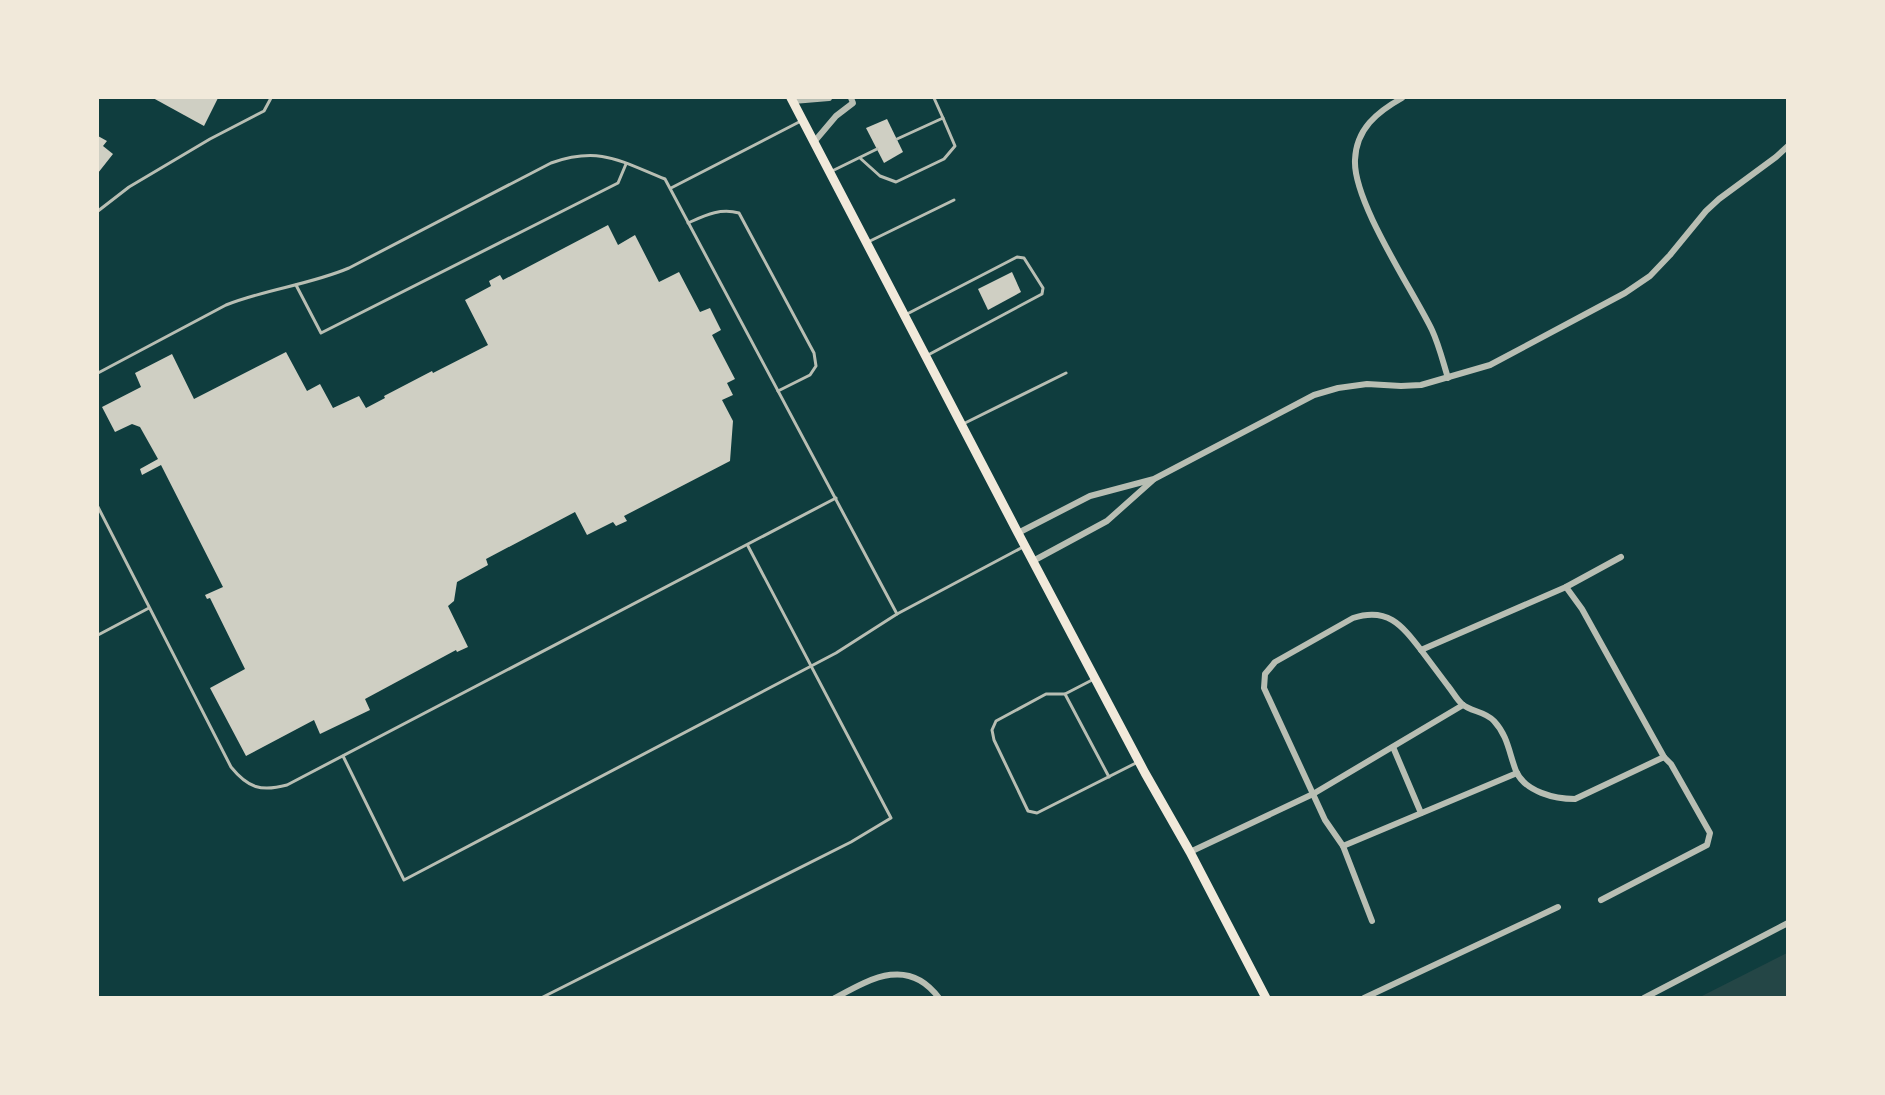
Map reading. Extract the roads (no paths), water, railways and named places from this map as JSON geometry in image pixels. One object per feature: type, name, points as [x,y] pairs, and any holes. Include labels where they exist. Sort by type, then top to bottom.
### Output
[{"type":"main road","points":[[792,99],[1024,546],[1139,762],[1190,852],[1266,998]]},
{"type":"street","points":[[792,99],[829,98]]},
{"type":"street","points":[[814,142],[836,116],[853,103],[851,98]]},
{"type":"street","points":[[1402,98],[1383,108],[1367,124],[1359,141],[1355,159],[1356,177],[1370,214],[1433,332],[1448,378]]},
{"type":"street","points":[[1033,561],[1107,521],[1154,480],[1314,395],[1338,388],[1367,384],[1421,385],[1490,365],[1625,293],[1650,276],[1719,199],[1788,146]]},
{"type":"street","points":[[1018,533],[1090,496],[1154,480]]},
{"type":"street","points":[[1420,650],[1566,587],[1621,557]]},
{"type":"street","points":[[1566,587],[1582,609],[1664,757],[1671,764],[1710,833],[1707,845],[1601,900]]},
{"type":"street","points":[[1372,921],[1343,846],[1325,820],[1264,688],[1265,674],[1275,662],[1353,618],[1367,613],[1386,616],[1402,626],[1463,705],[1486,714],[1495,721],[1508,741],[1517,773],[1527,784],[1549,796],[1575,800],[1664,757]]},
{"type":"street","points":[[1190,852],[1313,794],[1463,705]]},
{"type":"street","points":[[1393,747],[1421,813]]},
{"type":"street","points":[[1343,846],[1517,773]]},
{"type":"street","points":[[1364,998],[1558,907]]},
{"type":"street","points":[[1644,998],[1788,923]]},
{"type":"street","points":[[835,998],[870,979],[897,974],[923,982],[939,998]]},
{"type":"lane","points":[[98,211],[139,181],[210,139],[264,111],[271,98]]},
{"type":"lane","points":[[860,158],[880,176],[896,182],[944,159],[955,146],[934,98]]},
{"type":"lane","points":[[897,139],[943,118]]},
{"type":"lane","points":[[670,189],[803,120]]},
{"type":"lane","points":[[830,172],[877,149]]},
{"type":"lane","points":[[98,373],[226,305],[246,297],[333,275],[349,268],[551,163],[591,154],[611,158],[665,179],[897,614]]},
{"type":"lane","points":[[296,285],[321,333],[618,183],[627,164]]},
{"type":"lane","points":[[867,243],[954,200]]},
{"type":"lane","points":[[688,223],[710,213],[726,210],[739,213],[809,343],[814,353],[816,366],[810,375],[778,391]]},
{"type":"lane","points":[[905,315],[1017,257],[1024,258],[1043,288],[1042,294],[927,356]]},
{"type":"lane","points":[[962,424],[1066,373]]},
{"type":"lane","points":[[98,507],[231,767],[241,779],[255,787],[270,790],[287,785],[836,498]]},
{"type":"lane","points":[[541,998],[851,842],[891,818],[748,546]]},
{"type":"lane","points":[[343,756],[404,880],[812,666],[897,614],[1024,546]]},
{"type":"lane","points":[[98,635],[149,608]]},
{"type":"lane","points":[[1095,678],[1065,694],[1046,694],[996,721],[993,730],[994,740],[1028,811],[1037,813],[1139,762]]},
{"type":"lane","points":[[1065,694],[1109,777]]}]
